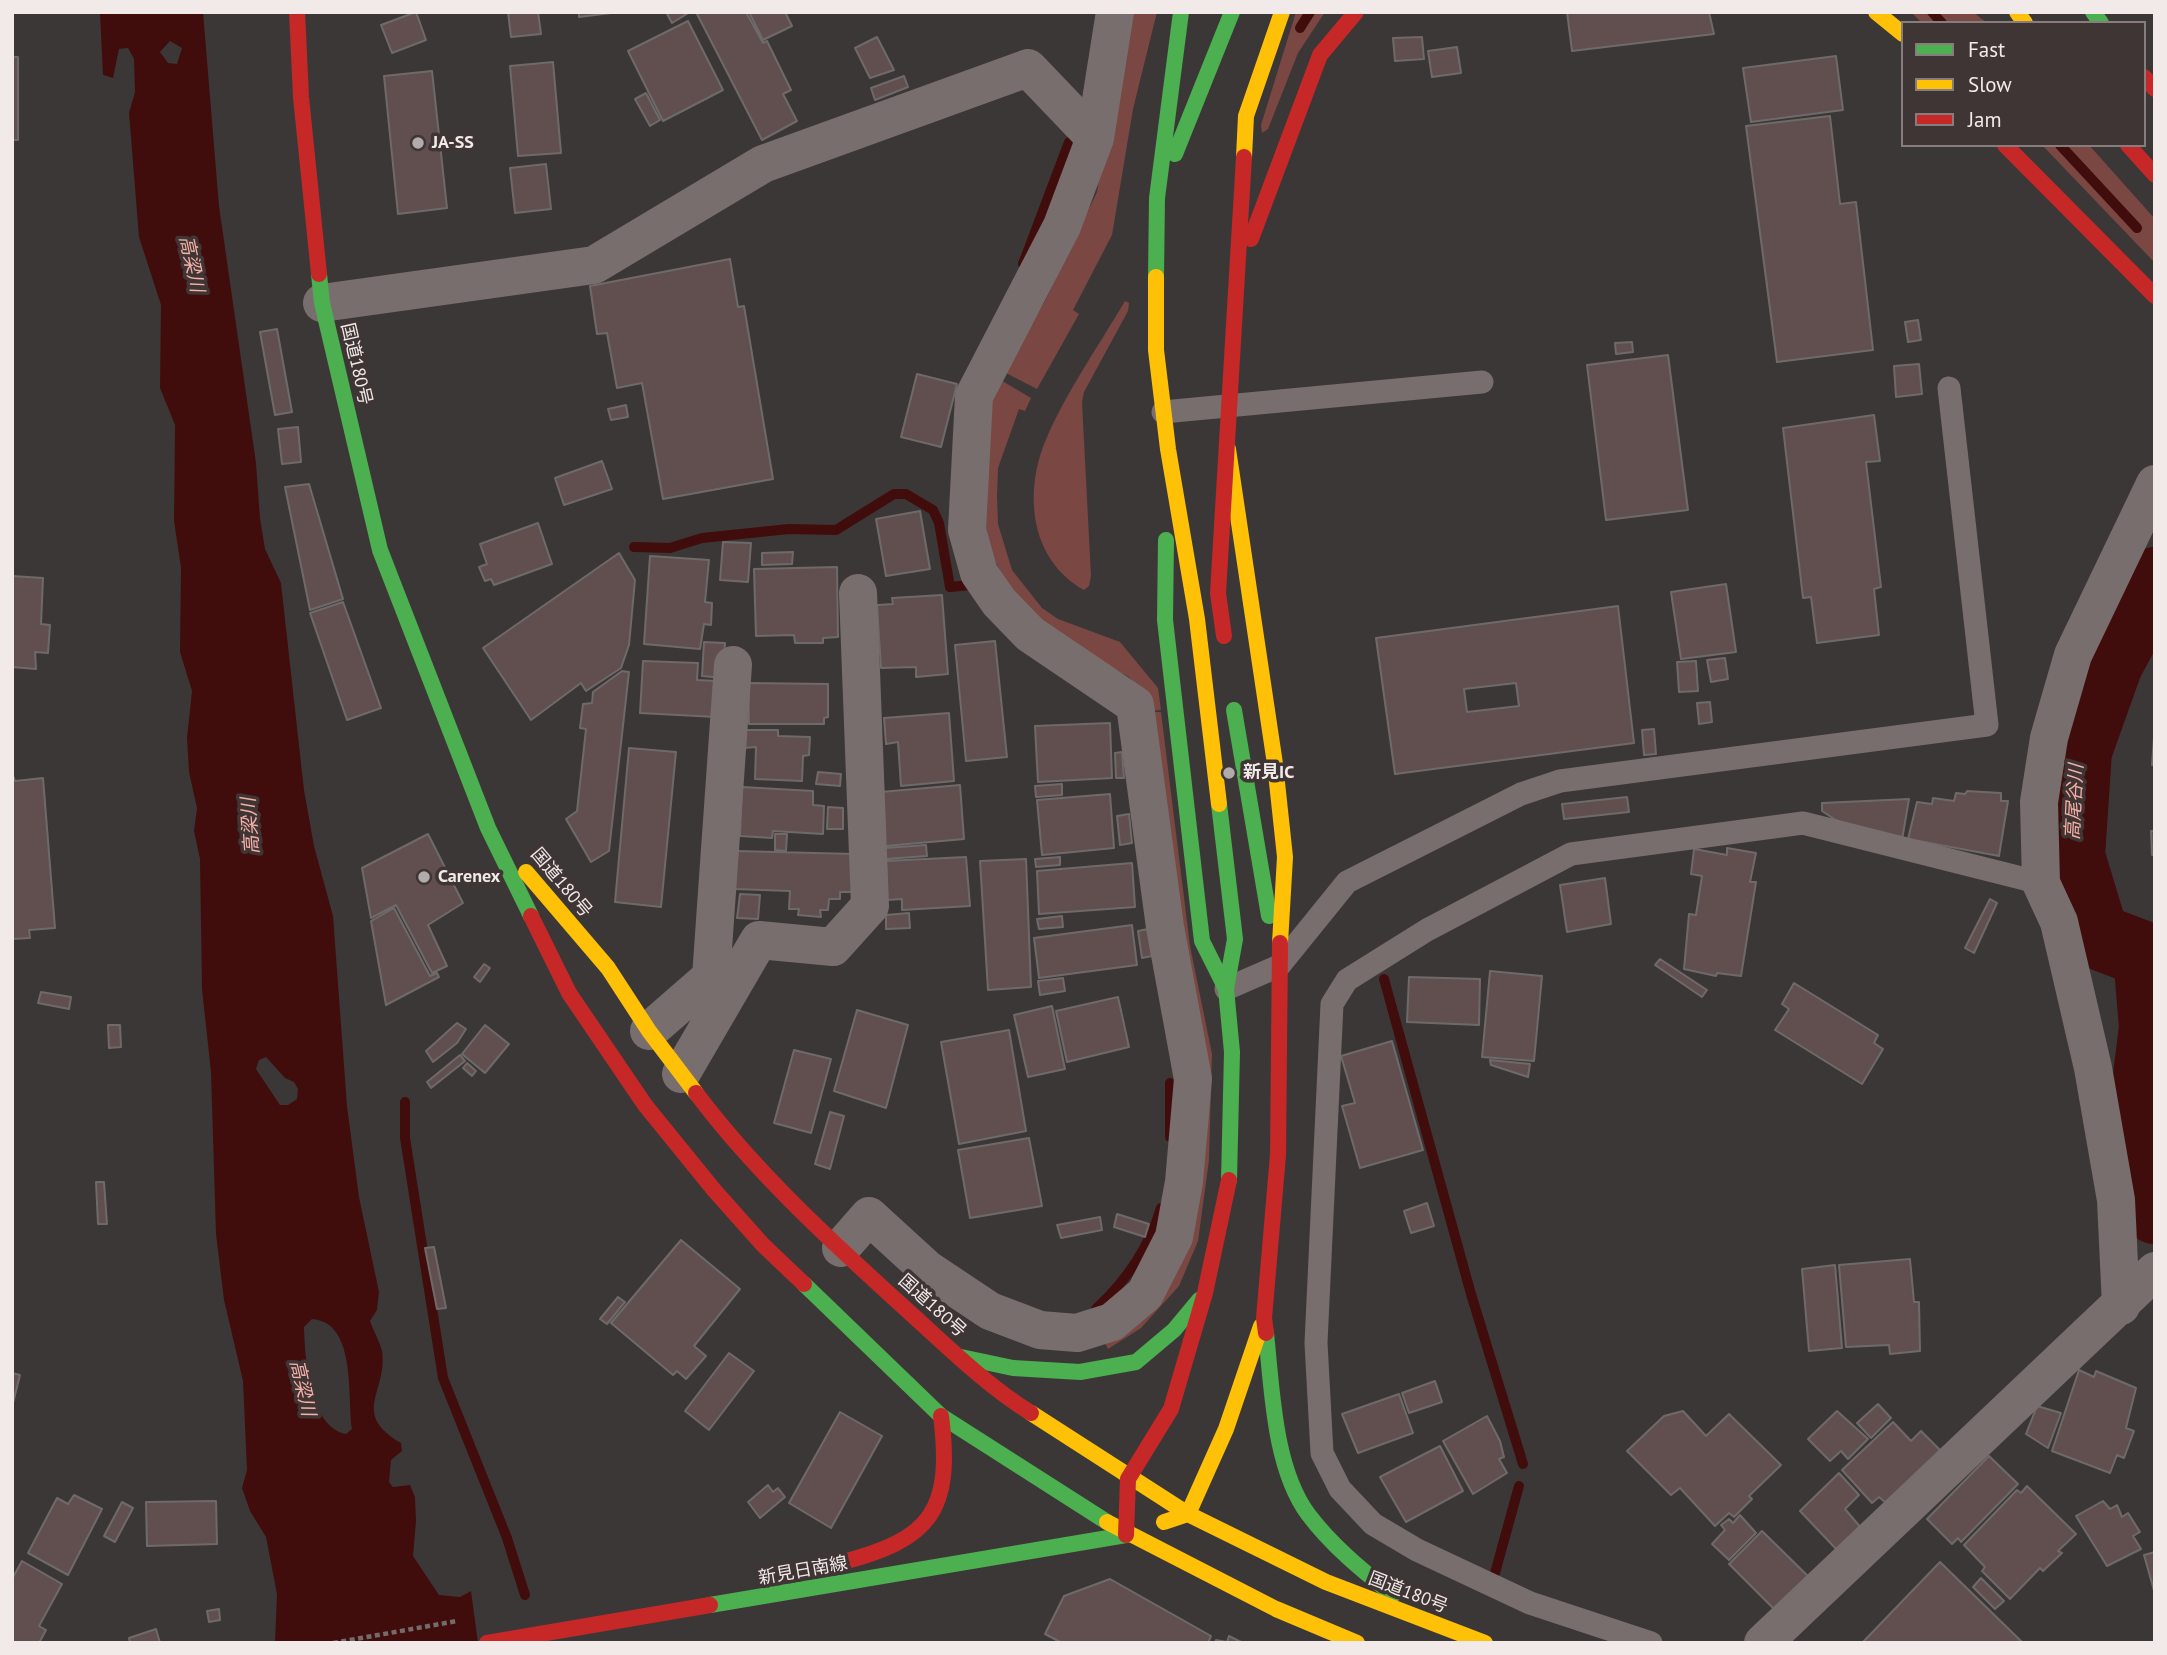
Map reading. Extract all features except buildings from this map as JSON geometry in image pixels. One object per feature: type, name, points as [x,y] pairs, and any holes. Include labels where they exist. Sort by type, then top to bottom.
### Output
[{"type":"main road","name":"国道180号","points":[[297,12],[301,97],[322,303],[380,550],[488,828],[569,993],[645,1105],[713,1190],[763,1245],[941,1416],[1126,1535],[1276,1609],[1357,1643]]},
{"type":"main road","points":[[1126,1535],[1128,1479],[1171,1409],[1205,1293],[1229,1179],[1232,1052],[1226,989],[1236,939],[1197,619],[1167,449],[1156,350],[1157,198],[1181,12]]},
{"type":"main road","points":[[1157,198],[1232,12]]},
{"type":"main road","points":[[1226,648],[1219,593],[1240,267],[1246,116],[1282,12]]},
{"type":"main road","points":[[1240,267],[1320,55],[1356,12]]},
{"type":"main road","points":[[1876,12],[1901,32]]},
{"type":"main road","points":[[2007,147],[2155,296]]},
{"type":"main road","points":[[2130,147],[2155,174]]},
{"type":"main road","points":[[1167,449],[1165,620],[1202,941],[1226,989]]},
{"type":"main road","points":[[1228,449],[1275,764],[1286,858],[1279,966],[1278,1155],[1264,1318],[1277,1431],[1292,1482],[1307,1513],[1353,1563],[1425,1620]]},
{"type":"main road","points":[[1231,688],[1259,874],[1279,966]]},
{"type":"main road","name":"国道180号","points":[[488,828],[608,968],[649,1031],[724,1130],[841,1248],[999,1393],[1128,1479],[1188,1514],[1326,1582],[1485,1643]]},
{"type":"main road","points":[[959,1357],[1013,1368],[1080,1372],[1136,1362],[1174,1330],[1205,1293]]},
{"type":"main road","points":[[1188,1514],[1226,1429],[1264,1318]]},
{"type":"main road","points":[[827,1566],[865,1558],[902,1542],[930,1522],[946,1485],[948,1455],[941,1416]]},
{"type":"main road","name":"新見日南線","points":[[487,1643],[539,1639],[614,1622],[1126,1535],[1188,1514]]},
{"type":"main road","points":[[614,1622],[724,1585]]},
{"type":"street","points":[[841,1248],[869,1216],[927,1269],[990,1311],[1040,1330],[1077,1333],[1112,1322],[1145,1294],[1174,1237],[1184,1182],[1193,1079],[1165,927],[1135,705],[1030,634],[1007,610],[979,573],[967,530],[974,396],[1062,226],[1095,138],[1115,12]]},
{"type":"street","points":[[322,303],[594,265],[763,164],[1028,68],[1095,138]]},
{"type":"street","points":[[1763,1643],[2138,1288],[2116,1200],[2093,1068],[2059,922],[2041,883],[2039,802],[2049,738],[2073,655],[2155,484]]},
{"type":"street","points":[[681,1074],[759,940],[834,947],[870,906],[858,593]]},
{"type":"street","points":[[649,1031],[711,977],[733,664]]},
{"type":"lane","points":[[1163,412],[1482,382]]},
{"type":"lane","points":[[1226,989],[1279,966],[1347,882],[1521,794],[1560,781],[1987,725],[1950,388]]},
{"type":"lane","points":[[1651,1643],[1530,1603],[1417,1550],[1373,1524],[1340,1489],[1322,1453],[1316,1343],[1332,1004],[1347,981],[1392,952],[1571,854],[1803,823],[2041,883]]},
{"type":"path","points":[[333,1643],[468,1619]]},
{"type":"shaded area","points":[[1124,12],[1157,12],[1133,109],[1112,235],[1073,310],[1079,314],[1037,389],[1004,372],[1046,299],[1097,192]]},
{"type":"shaded area","points":[[1296,12],[1325,12],[1298,53],[1268,129],[1262,133],[1261,125]]},
{"type":"shaded area","points":[[1911,12],[1973,12],[1984,21],[1920,21]]},
{"type":"shaded area","points":[[2044,147],[2091,147],[2155,219],[2155,263]]},
{"type":"shaded area","points":[[1125,301],[1129,303],[1128,311],[1084,392],[1082,402],[1091,576],[1089,586],[1084,590],[1068,579],[1045,549],[1035,514],[1036,475],[1040,456],[1056,418]]},
{"type":"shaded area","points":[[999,379],[1031,398],[1025,411],[1019,409],[998,468],[998,524],[1012,570],[1042,608],[1058,619],[1120,642],[1158,688],[1161,710],[1150,711],[1143,693],[1129,677],[1068,644],[1016,599],[983,540],[983,424]]},
{"type":"shaded area","points":[[1150,712],[1161,712],[1190,946],[1212,1054],[1209,1160],[1198,1241],[1179,1286],[1141,1328],[1108,1349],[1101,1336],[1185,1236]]},
{"type":"water","name":"高梁川","points":[[100,12],[203,12],[219,206],[256,463],[260,518],[265,549],[281,583],[304,790],[314,846],[333,916],[347,1106],[359,1197],[379,1292],[377,1310],[370,1321],[382,1351],[374,1412],[377,1422],[401,1443],[402,1451],[391,1460],[389,1482],[393,1487],[410,1485],[415,1497],[413,1556],[439,1595],[460,1597],[471,1591],[478,1643],[275,1643],[277,1594],[266,1537],[250,1511],[242,1488],[247,1470],[243,1381],[224,1300],[216,1234],[211,1072],[202,989],[200,859],[194,831],[197,808],[189,772],[187,738],[192,691],[180,652],[181,568],[174,521],[175,425],[160,388],[161,305],[139,237],[129,113],[135,92],[134,59],[128,48],[119,49],[113,78],[103,75]],"holes":[[[170,41],[182,48],[177,64],[168,63],[160,52]],[[266,1057],[285,1078],[294,1082],[298,1089],[297,1099],[288,1105],[280,1105],[256,1069],[259,1060]],[[312,1319],[326,1323],[337,1333],[343,1347],[349,1381],[352,1429],[346,1434],[334,1429],[324,1419],[317,1405],[308,1372],[304,1327]]]},
{"type":"waterway","points":[[1300,28],[1310,12]]},
{"type":"waterway","points":[[1932,12],[1940,21]]},
{"type":"waterway","points":[[1023,264],[1069,142]]},
{"type":"waterway","points":[[2062,147],[2137,228]]},
{"type":"waterway","points":[[634,547],[670,548],[702,538],[789,529],[836,530],[894,494],[906,494],[933,510],[939,523],[950,587],[970,585]]},
{"type":"waterway","name":"高尾谷川","points":[[2155,580],[2110,664],[2079,751],[2072,856],[2096,936],[2146,955],[2152,1027],[2145,1084],[2155,1211]]},
{"type":"waterway","points":[[1384,979],[1471,1294],[1523,1464]]},
{"type":"waterway","points":[[1170,1083],[1170,1137]]},
{"type":"waterway","points":[[405,1102],[405,1138],[443,1378],[507,1538],[525,1595]]},
{"type":"waterway","points":[[1096,1309],[1135,1263],[1150,1237],[1161,1208]]},
{"type":"waterway","points":[[1495,1573],[1519,1486]]},
{"type":"traffic: fast","points":[[1156,277],[1157,198],[1181,12]]},
{"type":"traffic: fast","points":[[1175,154],[1232,12]]},
{"type":"traffic: fast","points":[[2093,12],[2100,21]]},
{"type":"traffic: fast","points":[[319,274],[322,303],[380,550],[488,828],[531,916]]},
{"type":"traffic: fast","points":[[1166,540],[1165,620],[1202,941],[1226,989]]},
{"type":"traffic: fast","points":[[1234,710],[1269,916]]},
{"type":"traffic: fast","points":[[1219,804],[1235,939],[1226,989],[1232,1052],[1229,1180]]},
{"type":"traffic: fast","points":[[804,1284],[941,1416],[1107,1522]]},
{"type":"traffic: fast","points":[[961,1357],[1013,1368],[1080,1372],[1136,1362],[1174,1330],[1199,1300]]},
{"type":"traffic: fast","points":[[1266,1333],[1276,1427],[1288,1474],[1297,1495],[1308,1514],[1337,1547],[1393,1595]]},
{"type":"traffic: fast","points":[[710,1605],[1126,1535]]},
{"type":"traffic: slow","points":[[1244,157],[1246,116],[1282,12]]},
{"type":"traffic: slow","points":[[1876,12],[1901,32]]},
{"type":"traffic: slow","points":[[2017,12],[2024,21]]},
{"type":"traffic: slow","points":[[1156,277],[1156,350],[1168,449],[1197,619],[1219,804]]},
{"type":"traffic: slow","points":[[1228,449],[1275,764],[1285,857],[1280,943]]},
{"type":"traffic: slow","points":[[526,872],[608,968],[649,1031],[696,1093]]},
{"type":"traffic: slow","points":[[1164,1522],[1188,1514],[1226,1429],[1261,1326]]},
{"type":"traffic: slow","points":[[1031,1413],[1188,1514],[1326,1582],[1485,1643]]},
{"type":"traffic: slow","points":[[1107,1522],[1276,1609],[1357,1643]]},
{"type":"traffic: jam","points":[[297,12],[301,97],[319,274]]},
{"type":"traffic: jam","points":[[1251,239],[1320,55],[1356,12]]},
{"type":"traffic: jam","points":[[2146,79],[2155,89]]},
{"type":"traffic: jam","points":[[2007,147],[2155,296]]},
{"type":"traffic: jam","points":[[2130,147],[2155,175]]},
{"type":"traffic: jam","points":[[1224,636],[1218,593],[1244,157]]},
{"type":"traffic: jam","points":[[531,916],[569,993],[645,1105],[714,1190],[763,1245],[804,1284]]},
{"type":"traffic: jam","points":[[1266,1333],[1264,1318],[1278,1155],[1280,943]]},
{"type":"traffic: jam","points":[[696,1093],[744,1151],[824,1234],[968,1365],[1031,1413]]},
{"type":"traffic: jam","points":[[1126,1535],[1128,1479],[1171,1409],[1205,1293],[1229,1180]]},
{"type":"traffic: jam","points":[[839,1563],[895,1544],[915,1531],[929,1516],[938,1498],[943,1476],[941,1416]]},
{"type":"traffic: jam","points":[[487,1643],[710,1605]]},
{"type":"place","name":"JA-SS","points":[[418,143]]},
{"type":"place","name":"新見IC","points":[[1229,773]]},
{"type":"place","name":"Carenex","points":[[424,877]]}]
